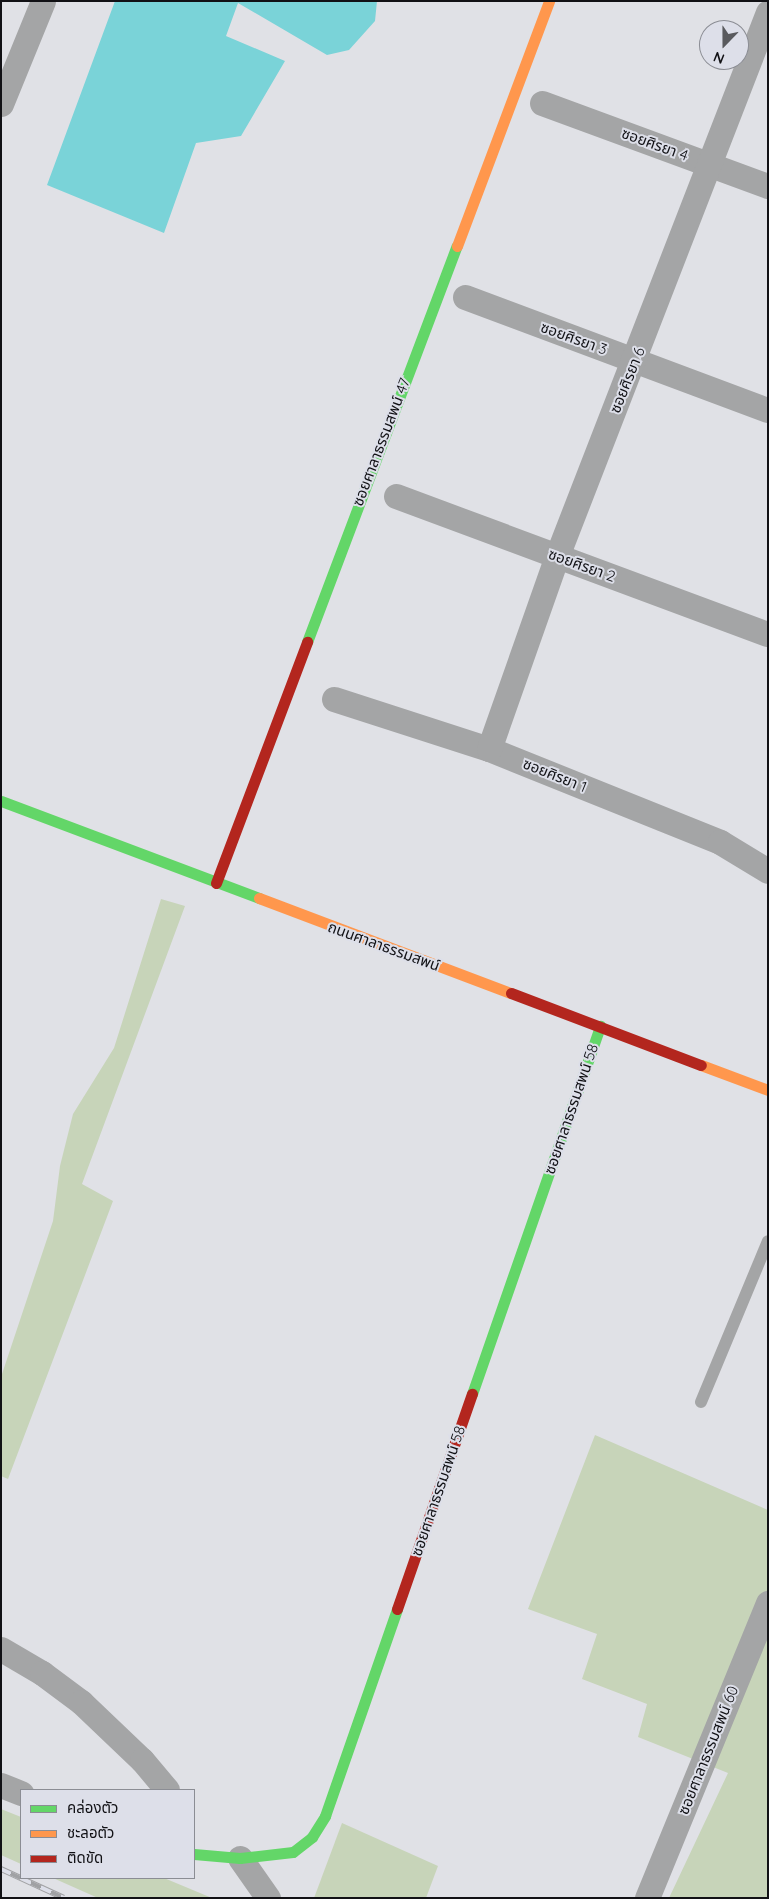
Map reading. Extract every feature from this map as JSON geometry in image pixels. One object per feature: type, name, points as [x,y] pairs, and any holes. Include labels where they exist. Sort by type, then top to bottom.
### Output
[{"type":"street","points":[[1,104],[43,1]]},
{"type":"street","name":"ซอยศาลาธรรมสพน์ 47","points":[[216,883],[549,1]]},
{"type":"street","name":"ซอยศิรยา 6","points":[[489,748],[557,556],[635,361],[768,12]]},
{"type":"street","name":"ซอยศิรยา 4","points":[[542,103],[768,186]]},
{"type":"street","name":"ซอยศิรยา 3","points":[[465,297],[768,410]]},
{"type":"street","name":"ซอยศิรยา 2","points":[[396,496],[768,634]]},
{"type":"street","name":"ซอยศิรยา 1","points":[[334,699],[489,748],[720,842],[768,871]]},
{"type":"street","name":"ถนนศาลาธรรมสพน์","points":[[1,801],[768,1090]]},
{"type":"street","name":"ซอยศาลาธรรมสพน์ 58","points":[[195,1854],[240,1858],[293,1852],[312,1837],[325,1816],[600,1026]]},
{"type":"street","name":"ซอยศาลาธรรมสพน์ 60","points":[[648,1898],[768,1603]]},
{"type":"street","points":[[1,1649],[42,1673],[81,1702],[142,1760],[166,1789]]},
{"type":"street","points":[[1,1785],[20,1793]]},
{"type":"street","points":[[240,1858],[268,1898]]},
{"type":"lane","points":[[701,1402],[768,1241]]},
{"type":"green space","points":[[161,899],[185,906],[82,1184],[113,1201],[8,1479],[1,1476],[1,1377],[53,1221],[60,1166],[73,1114],[114,1048]]},
{"type":"green space","points":[[595,1435],[768,1510],[768,1898],[669,1898],[728,1773],[638,1737],[647,1704],[582,1679],[597,1634],[528,1609]]},
{"type":"green space","points":[[1,1809],[20,1817],[20,1864],[1,1855]]},
{"type":"green space","points":[[342,1823],[438,1866],[426,1898],[314,1898]]},
{"type":"green space","points":[[55,1879],[166,1879],[212,1898],[98,1898]]},
{"type":"water","points":[[115,1],[377,1],[375,21],[349,50],[327,55],[238,3],[226,36],[285,61],[241,136],[196,143],[164,233],[47,185]]},
{"type":"railway","points":[[1,1869],[20,1878]]},
{"type":"railway","points":[[23,1879],[64,1898]]},
{"type":"traffic: fast","points":[[307,642],[457,246]]},
{"type":"traffic: fast","points":[[1,801],[259,898]]},
{"type":"traffic: fast","points":[[472,1394],[600,1026]]},
{"type":"traffic: fast","points":[[195,1854],[240,1858],[293,1852],[312,1837],[325,1816],[397,1609]]},
{"type":"traffic: slow","points":[[457,246],[549,1]]},
{"type":"traffic: slow","points":[[259,898],[511,993]]},
{"type":"traffic: slow","points":[[701,1065],[768,1090]]},
{"type":"traffic: jam","points":[[216,883],[307,642]]},
{"type":"traffic: jam","points":[[511,993],[701,1065]]},
{"type":"traffic: jam","points":[[397,1609],[472,1394]]}]
